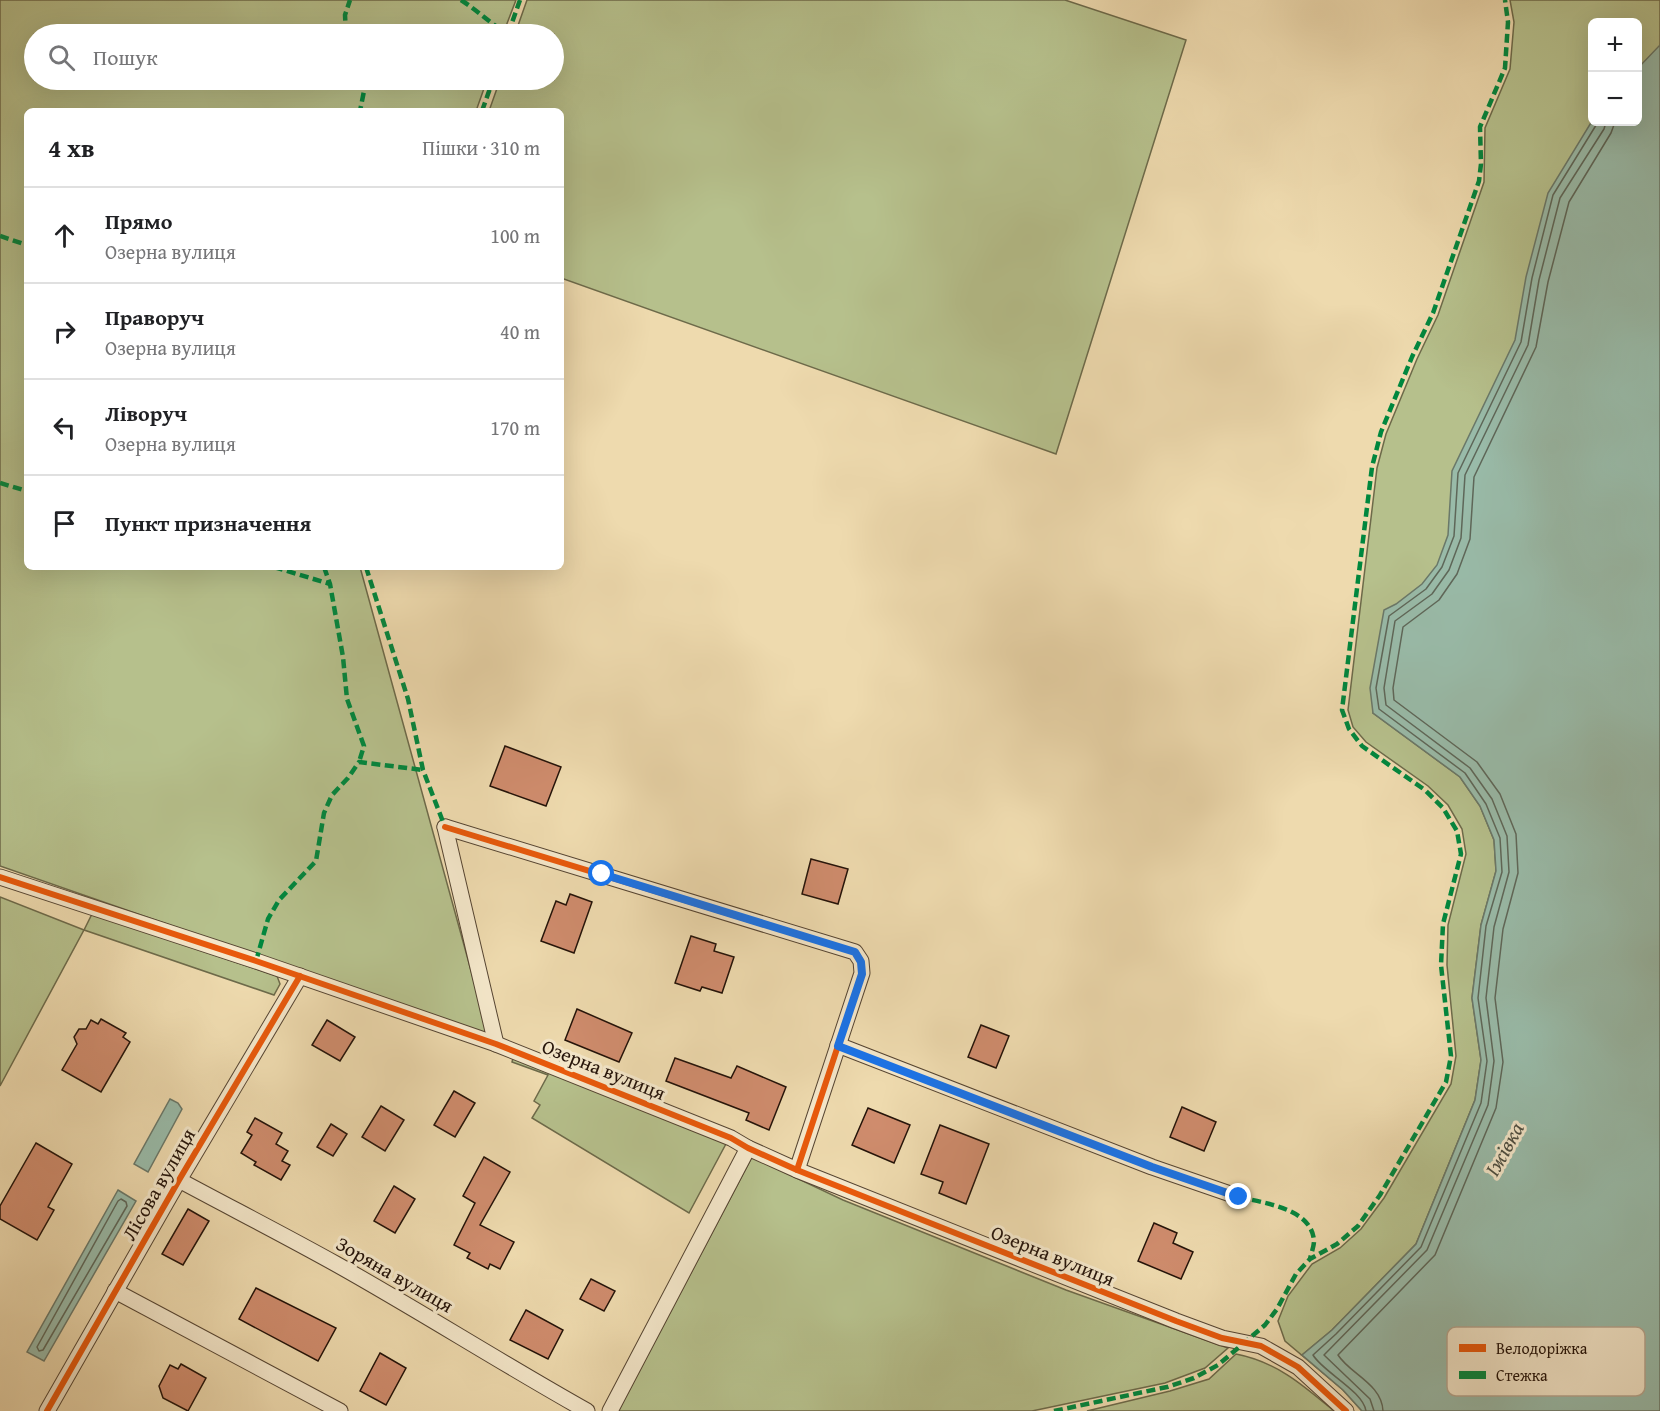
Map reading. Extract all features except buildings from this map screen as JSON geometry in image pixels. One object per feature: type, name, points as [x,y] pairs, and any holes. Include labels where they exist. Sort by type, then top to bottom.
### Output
[{"type":"street","points":[[496,1044],[445,827],[855,952],[861,962],[862,974],[797,1170]]},
{"type":"street","name":"Озерна вулиця","points":[[0,877],[300,976],[496,1044],[731,1138],[797,1170],[1176,1321],[1222,1338],[1261,1346],[1298,1367],[1346,1411]]},
{"type":"street","name":"Лісова вулиця","points":[[47,1411],[179,1180],[300,976]]},
{"type":"street","points":[[838,1046],[1152,1167],[1239,1197]]},
{"type":"street","points":[[610,1411],[748,1148]]},
{"type":"street","name":"Зоряна вулиця","points":[[179,1180],[344,1268],[587,1411]]},
{"type":"street","points":[[115,1291],[340,1411]]},
{"type":"green space","points":[[0,0],[516,0],[507,24],[24,24],[24,90],[483,90],[477,108],[24,108],[24,570],[361,570],[489,1036],[0,866]]},
{"type":"green space","points":[[527,0],[1065,0],[1186,40],[1056,454],[564,279],[564,108],[490,108],[496,90],[564,90],[564,24],[519,24]]},
{"type":"green space","points":[[1510,0],[1660,0],[1660,145],[1373,713],[1460,777],[1480,806],[1494,840],[1496,871],[1481,925],[1472,998],[1481,1060],[1475,1100],[1416,1244],[1332,1330],[1302,1355],[1330,1360],[1362,1411],[1343,1390],[1285,1341],[1278,1321],[1288,1296],[1312,1264],[1340,1248],[1361,1229],[1384,1198],[1451,1084],[1456,1056],[1447,965],[1448,925],[1466,854],[1462,829],[1448,805],[1428,786],[1366,742],[1353,727],[1348,710],[1377,468],[1386,434],[1438,315],[1484,182],[1485,128],[1510,69],[1514,22]]},
{"type":"green space","points":[[0,897],[84,930],[0,1086]]},
{"type":"green space","points":[[92,914],[277,976],[280,984],[274,995],[84,930]]},
{"type":"green space","points":[[513,1058],[727,1142],[689,1213],[532,1118],[540,1105],[534,1101],[548,1075],[512,1062]]},
{"type":"green space","points":[[752,1157],[843,1200],[1066,1290],[1228,1348],[1205,1368],[1165,1383],[1032,1411],[618,1411]]},
{"type":"green space","points":[[1236,1354],[1277,1369],[1334,1411],[1087,1411],[1209,1379]]},
{"type":"water","name":"Іжівка","points":[[1660,45],[1660,1411],[1362,1411],[1343,1390],[1302,1355],[1332,1330],[1416,1244],[1475,1100],[1481,1060],[1472,998],[1481,925],[1496,871],[1494,840],[1480,806],[1460,777],[1373,713],[1370,688],[1384,610],[1396,604],[1422,584],[1437,565],[1448,535],[1452,471],[1515,340],[1526,277],[1548,193],[1589,126],[1642,126],[1642,64]]},
{"type":"water","points":[[170,1099],[178,1103],[182,1109],[148,1172],[134,1164]]},
{"type":"water","points":[[118,1190],[136,1201],[44,1361],[27,1352]]},
{"type":"marked path","points":[[345,24],[345,15],[350,0]]},
{"type":"marked path","points":[[461,0],[493,24]]},
{"type":"marked path","points":[[512,24],[520,0]]},
{"type":"marked path","points":[[1054,1411],[1167,1387],[1194,1378],[1218,1365],[1265,1325],[1277,1309],[1296,1274],[1310,1259],[1337,1244],[1358,1226],[1380,1195],[1446,1082],[1451,1056],[1441,965],[1443,924],[1461,854],[1457,831],[1443,808],[1425,790],[1362,746],[1349,729],[1342,710],[1372,467],[1381,432],[1433,313],[1479,181],[1480,127],[1505,68],[1508,22],[1505,0]]},
{"type":"marked path","points":[[361,108],[364,90]]},
{"type":"marked path","points":[[483,108],[489,90]]},
{"type":"marked path","points":[[0,236],[24,244]]},
{"type":"marked path","points":[[0,483],[24,490]]},
{"type":"marked path","points":[[284,570],[330,584]]},
{"type":"marked path","points":[[325,570],[330,584],[343,657],[347,699],[364,746],[359,762]]},
{"type":"marked path","points":[[367,570],[408,699],[423,770],[445,827]]},
{"type":"marked path","points":[[256,961],[268,919],[279,900],[316,861],[324,813],[332,795],[359,762],[423,770]]},
{"type":"marked path","points":[[1239,1197],[1285,1209],[1305,1221],[1314,1241],[1310,1259]]},
{"type":"cycle path","points":[[445,827],[855,952],[861,961],[862,973],[797,1170]]},
{"type":"cycle path","points":[[0,877],[256,961],[496,1044],[731,1138],[797,1170],[1176,1321],[1222,1338],[1261,1346],[1298,1367],[1346,1411]]},
{"type":"cycle path","points":[[47,1411],[179,1180],[300,976]]},
{"type":"route","points":[[602,874],[855,952],[861,962],[862,974],[838,1046],[1152,1167],[1239,1197]]}]
